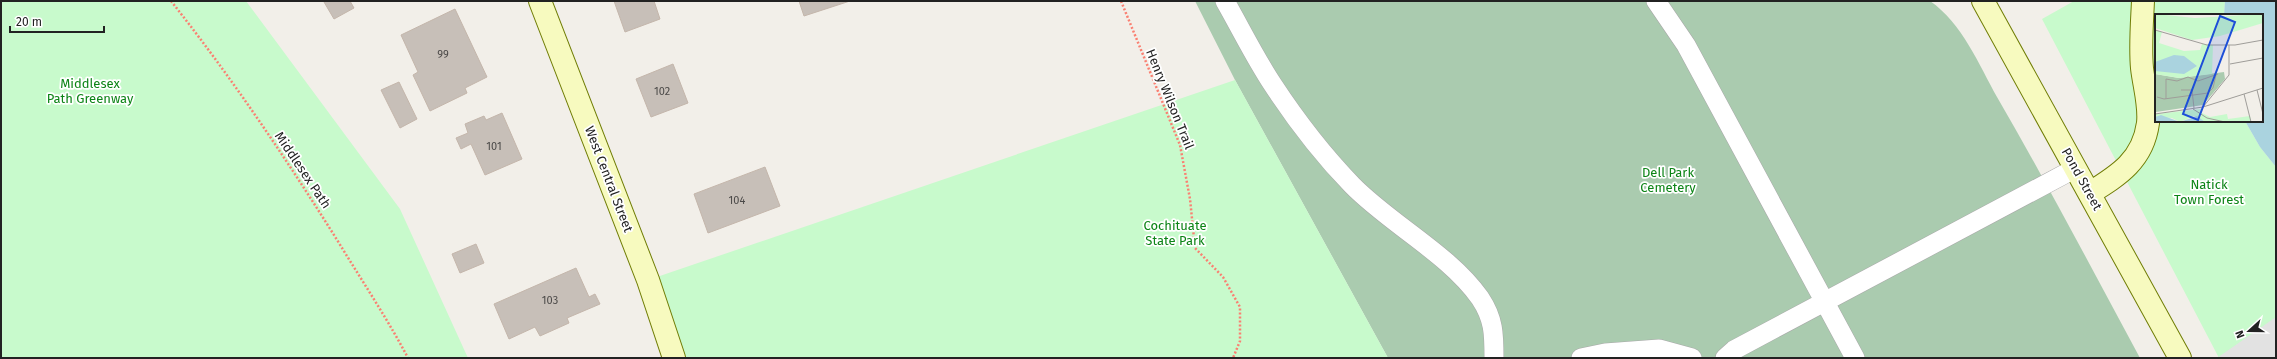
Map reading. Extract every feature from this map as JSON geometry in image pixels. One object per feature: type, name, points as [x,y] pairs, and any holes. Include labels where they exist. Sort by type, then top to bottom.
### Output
[{"type":"street","name":"West Central Street","points":[[540,1],[648,280],[674,358]]},
{"type":"street","name":"Pond Street","points":[[1983,1],[2180,358]]},
{"type":"street","points":[[2090,193],[2130,165],[2141,147],[2148,123],[2142,68],[2143,1]]},
{"type":"lane","points":[[1225,1],[1273,85],[1317,144],[1348,180],[1387,216],[1459,274],[1480,298],[1494,328],[1494,358]]},
{"type":"lane","points":[[1656,1],[1686,45],[1855,358]]},
{"type":"lane","points":[[1725,358],[1734,350],[1824,301],[2076,168]]},
{"type":"lane","points":[[1581,358],[1605,352],[1659,349],[1692,358]]},
{"type":"path","name":"Middlesex Path","points":[[171,1],[212,52],[315,204],[395,334],[408,358]]},
{"type":"path","name":"Henry Wilson Trail","points":[[1121,1],[1180,145],[1190,199],[1195,248],[1222,277],[1240,307],[1240,341],[1233,358]]},
{"type":"green space","name":"Middlesex Path Greenway","points":[[1,1],[246,1],[400,209],[468,358],[1,358]]},
{"type":"green space","name":"Dell Park Cemetery","points":[[1195,1],[1930,1],[1951,21],[1969,45],[2052,194],[2140,358],[1388,358],[1235,80]]},
{"type":"green space","name":"Natick Town Forest","points":[[2074,1],[2225,1],[2224,14],[2155,14],[2155,122],[2246,122],[2260,147],[2276,167],[2276,358],[2219,358],[2042,19]]},
{"type":"green space","name":"Cochituate State Park","points":[[1235,80],[1388,358],[674,358],[648,280]]},
{"type":"shaded area","points":[[2276,317],[2276,358],[2217,358]]},
{"type":"water","points":[[2225,1],[2276,1],[2276,167],[2260,147],[2246,122],[2263,122],[2263,14],[2224,14]]},
{"type":"building","points":[[350,1],[354,8],[334,19],[324,2]]},
{"type":"building","points":[[614,1],[654,1],[660,19],[625,32]]},
{"type":"building","points":[[799,1],[850,1],[804,16]]},
{"type":"building","points":[[455,9],[487,77],[465,88],[467,93],[430,111],[413,75],[418,72],[401,35]]},
{"type":"building","points":[[673,64],[688,103],[651,117],[636,79]]},
{"type":"building","points":[[399,82],[417,119],[400,128],[381,90]]},
{"type":"building","points":[[502,113],[522,159],[485,175],[471,144],[461,149],[456,138],[468,133],[465,124],[484,116],[486,120]]},
{"type":"building","points":[[765,167],[780,206],[708,233],[694,194]]},
{"type":"building","points":[[476,244],[484,263],[460,273],[452,254]]},
{"type":"building","points":[[576,268],[589,297],[595,294],[600,304],[567,318],[569,323],[540,336],[535,327],[509,339],[494,304]]}]
